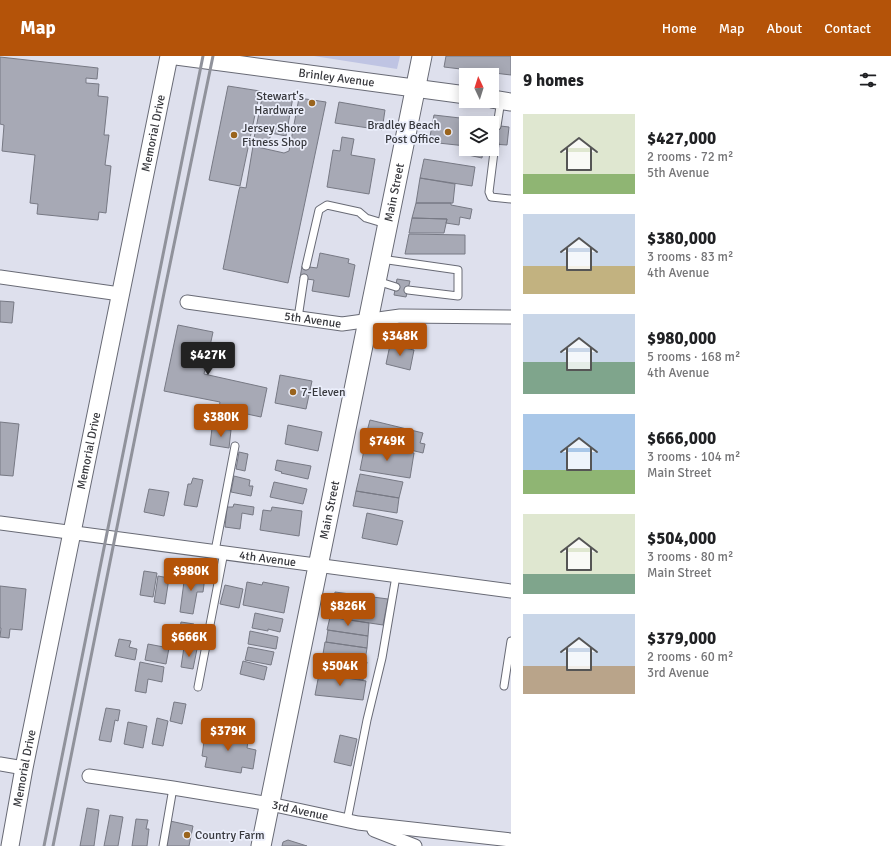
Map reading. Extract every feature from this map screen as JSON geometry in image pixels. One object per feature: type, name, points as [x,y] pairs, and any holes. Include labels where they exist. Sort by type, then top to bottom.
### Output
[{"type":"main road","name":"Main Street","points":[[261,846],[422,56]]},
{"type":"street","name":"Memorial Drive","points":[[10,846],[24,768],[169,56]]},
{"type":"street","name":"Brinley Avenue","points":[[176,56],[459,94]]},
{"type":"street","points":[[0,277],[120,294]]},
{"type":"street","name":"5th Avenue","points":[[187,302],[342,324],[400,316],[511,317]]},
{"type":"street","name":"4th Avenue","points":[[0,523],[511,591]]},
{"type":"street","points":[[0,764],[24,768]]},
{"type":"street","name":"3rd Avenue","points":[[89,776],[270,804],[353,822],[511,840]]},
{"type":"street","points":[[353,822],[415,846]]},
{"type":"lane","points":[[499,116],[501,100]]},
{"type":"lane","points":[[494,156],[489,192],[491,197],[511,198]]},
{"type":"lane","points":[[306,266],[319,210],[327,205],[359,212],[366,218],[388,224]]},
{"type":"lane","points":[[381,259],[458,270],[458,296],[408,290]]},
{"type":"lane","points":[[298,318],[304,278]]},
{"type":"lane","points":[[377,281],[396,287]]},
{"type":"lane","points":[[198,687],[235,446]]},
{"type":"lane","points":[[353,822],[367,720],[382,658],[396,576]]},
{"type":"lane","points":[[504,686],[511,641]]},
{"type":"lane","points":[[163,846],[173,788]]},
{"type":"shaded area","points":[[314,56],[400,56],[397,69]]},
{"type":"building","points":[[446,56],[511,56],[511,75],[499,74],[499,68],[459,69],[444,67]]},
{"type":"building","points":[[0,57],[98,68],[97,79],[86,78],[86,83],[99,84],[98,96],[108,97],[104,135],[109,135],[105,165],[111,166],[106,213],[99,212],[98,220],[37,214],[38,204],[30,203],[35,155],[2,151],[4,125],[0,124]]},
{"type":"building","name":"Jersey Shore Fitness Shop","points":[[228,86],[260,91],[240,186],[209,180]]},
{"type":"building","points":[[263,93],[293,97],[286,136],[271,133],[268,146],[253,143]]},
{"type":"building","points":[[299,98],[326,102],[288,283],[223,269],[239,190],[240,187],[246,188],[253,146],[284,153],[289,151]]},
{"type":"building","points":[[339,102],[385,110],[382,130],[335,123]]},
{"type":"building","name":"Bradley Beach Post Office","points":[[434,115],[459,118],[459,145],[429,142]]},
{"type":"building","points":[[499,126],[509,127],[507,145],[499,144]]},
{"type":"building","points":[[342,137],[354,139],[351,155],[375,159],[369,194],[327,187],[333,150],[340,151]]},
{"type":"building","points":[[424,159],[475,167],[472,186],[420,178]]},
{"type":"building","points":[[420,178],[455,184],[453,203],[416,203]]},
{"type":"building","points":[[416,203],[451,203],[451,205],[472,209],[470,219],[460,217],[459,225],[446,223],[447,219],[412,218]]},
{"type":"building","points":[[412,218],[447,219],[444,233],[409,233]]},
{"type":"building","points":[[409,234],[465,235],[465,254],[405,254]]},
{"type":"building","points":[[320,253],[349,259],[348,263],[355,265],[349,297],[312,291],[314,280],[300,278],[302,266],[317,268]]},
{"type":"building","points":[[397,279],[410,281],[406,297],[394,295]]},
{"type":"building","points":[[0,301],[14,302],[12,323],[0,322]]},
{"type":"building","points":[[178,325],[213,332],[204,374],[267,388],[261,417],[219,408],[220,402],[164,391]]},
{"type":"building","points":[[390,345],[414,350],[410,370],[386,364]]},
{"type":"building","name":"7-Eleven","points":[[280,375],[312,381],[306,409],[275,403]]},
{"type":"building","points":[[370,420],[423,433],[420,443],[425,444],[423,453],[365,439]]},
{"type":"building","points":[[0,422],[19,424],[13,476],[0,475]]},
{"type":"building","points":[[288,425],[322,432],[318,451],[285,444]]},
{"type":"building","points":[[212,428],[231,430],[229,448],[210,445]]},
{"type":"building","points":[[365,445],[414,453],[410,478],[360,470]]},
{"type":"building","points":[[239,452],[248,454],[245,471],[236,469]]},
{"type":"building","points":[[277,460],[311,466],[308,479],[281,473],[282,472],[275,470]]},
{"type":"building","points":[[360,474],[403,482],[399,498],[356,491]]},
{"type":"building","points":[[234,476],[250,480],[249,486],[253,486],[251,496],[231,492]]},
{"type":"building","points":[[193,478],[203,480],[197,507],[184,505],[188,484],[191,484]]},
{"type":"building","points":[[274,482],[307,489],[303,504],[270,497]]},
{"type":"building","points":[[149,489],[169,492],[164,516],[144,512]]},
{"type":"building","points":[[356,491],[399,498],[397,513],[353,506]]},
{"type":"building","points":[[234,504],[254,507],[253,515],[242,513],[240,529],[225,527],[227,507],[233,507]]},
{"type":"building","points":[[272,507],[302,511],[299,536],[260,530],[263,510],[271,511]]},
{"type":"building","points":[[367,513],[403,521],[397,545],[362,538]]},
{"type":"building","points":[[144,571],[157,573],[153,597],[140,595]]},
{"type":"building","points":[[185,574],[205,577],[203,592],[197,592],[193,614],[180,612]]},
{"type":"building","points":[[158,576],[169,578],[165,604],[154,602]]},
{"type":"building","points":[[247,582],[262,585],[263,582],[289,587],[284,613],[243,605]]},
{"type":"building","points":[[225,585],[243,589],[239,608],[220,604]]},
{"type":"building","points":[[0,586],[26,589],[22,630],[10,629],[9,638],[0,637]]},
{"type":"building","points":[[335,592],[388,599],[383,625],[330,617]]},
{"type":"building","points":[[255,613],[283,619],[280,632],[268,629],[268,631],[252,628]]},
{"type":"building","points":[[330,617],[369,623],[368,636],[327,630]]},
{"type":"building","points":[[181,622],[194,624],[192,637],[179,635]]},
{"type":"building","points":[[328,630],[368,636],[367,648],[326,642]]},
{"type":"building","points":[[250,631],[278,637],[276,649],[248,644]]},
{"type":"building","points":[[119,639],[131,641],[129,647],[137,649],[135,660],[115,656]]},
{"type":"building","points":[[325,642],[367,648],[365,661],[323,654]]},
{"type":"building","points":[[148,644],[169,648],[166,664],[145,660]]},
{"type":"building","points":[[184,647],[197,649],[193,669],[181,667]]},
{"type":"building","points":[[248,647],[274,652],[271,665],[245,660]]},
{"type":"building","points":[[323,654],[367,662],[363,680],[319,674]]},
{"type":"building","points":[[243,661],[267,667],[264,680],[240,674]]},
{"type":"building","points":[[140,662],[164,667],[162,682],[148,679],[146,693],[135,691]]},
{"type":"building","points":[[319,674],[366,681],[363,700],[315,695]]},
{"type":"building","points":[[174,702],[186,704],[182,724],[170,721]]},
{"type":"building","points":[[106,708],[120,710],[118,721],[115,720],[111,742],[99,740]]},
{"type":"building","points":[[157,718],[168,721],[163,746],[152,744]]},
{"type":"building","points":[[128,722],[147,726],[143,748],[124,744]]},
{"type":"building","points":[[224,731],[249,735],[247,748],[256,750],[253,769],[242,767],[241,773],[205,767],[207,757],[202,756],[205,734],[223,737]]},
{"type":"building","points":[[340,735],[357,739],[351,766],[334,762]]},
{"type":"building","points":[[87,808],[99,810],[94,846],[80,846]]},
{"type":"building","points":[[110,815],[123,817],[118,846],[104,846]]},
{"type":"building","points":[[136,819],[148,820],[146,829],[149,829],[147,846],[132,846]]},
{"type":"building","points":[[170,821],[193,826],[189,846],[165,846]]},
{"type":"building","points":[[288,840],[307,846],[282,846],[283,842]]},
{"type":"railway","points":[[44,846],[203,56]]},
{"type":"railway","points":[[53,846],[213,56]]},
{"type":"place","name":"Stewart's Hardware","points":[[312,103]]},
{"type":"place","name":"Bradley Beach Post Office","points":[[448,132]]},
{"type":"place","name":"Jersey Shore Fitness Shop","points":[[234,135]]},
{"type":"place","name":"7-Eleven","points":[[293,392]]},
{"type":"place","name":"Country Farm","points":[[187,835]]}]
